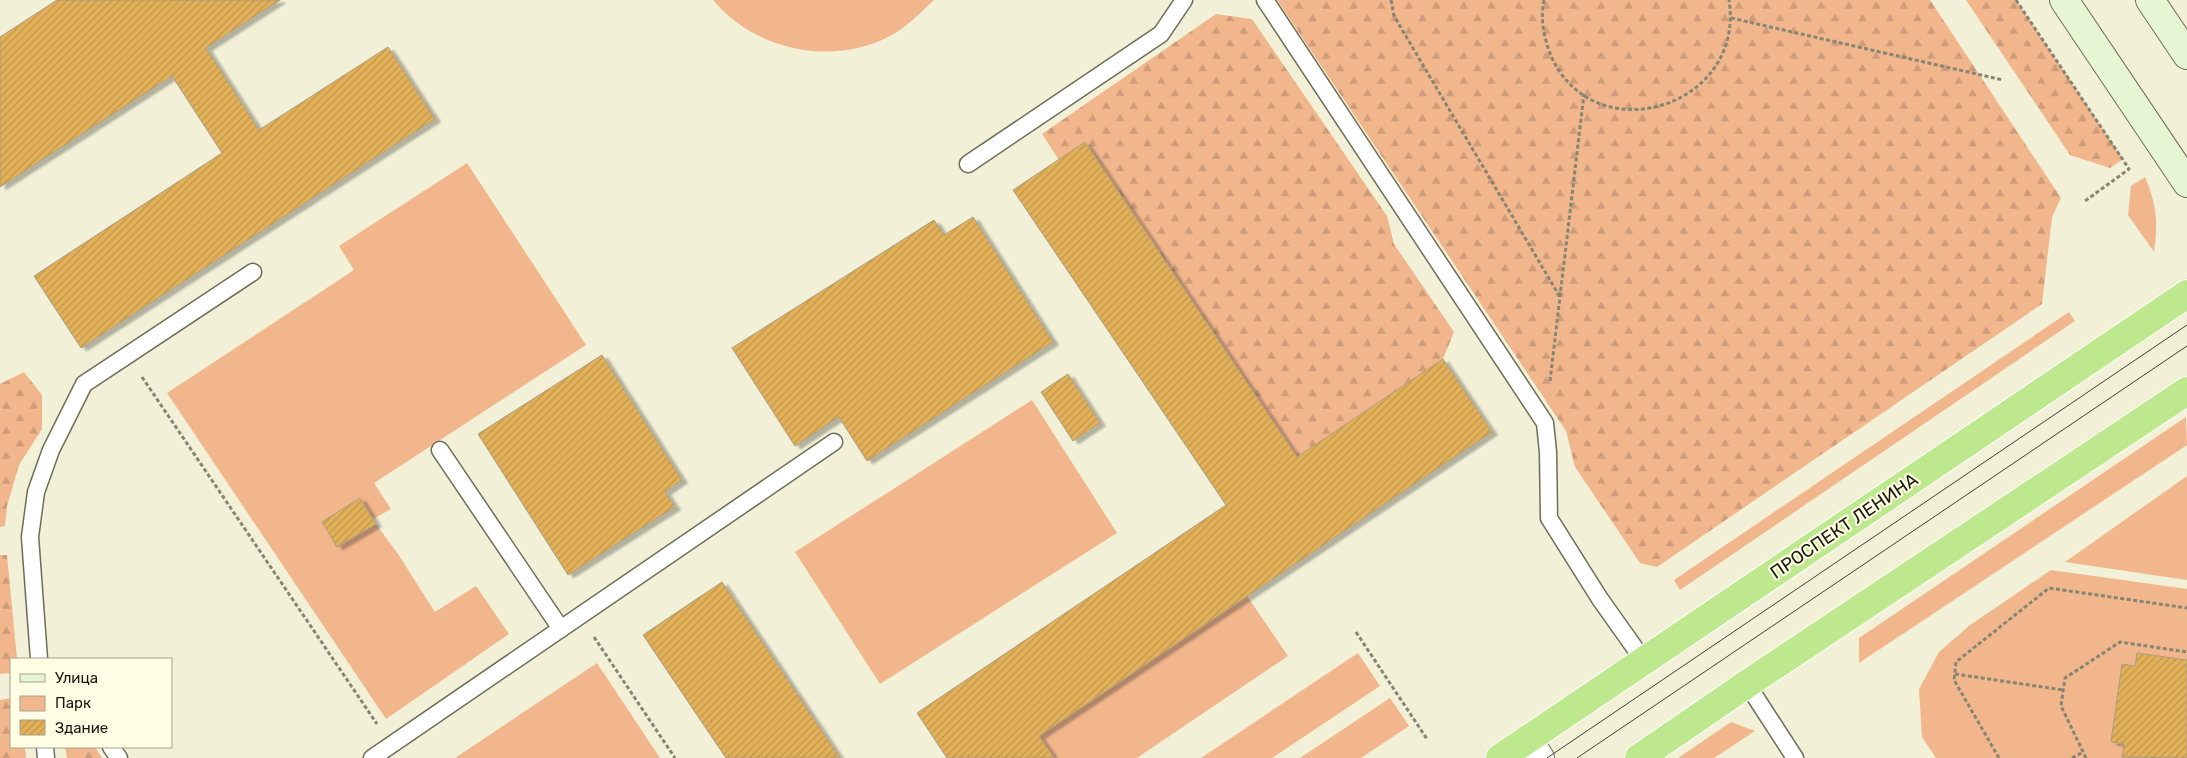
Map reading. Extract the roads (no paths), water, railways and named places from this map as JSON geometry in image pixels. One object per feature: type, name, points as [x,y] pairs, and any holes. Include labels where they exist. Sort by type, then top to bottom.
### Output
[{"type":"highway","name":"ПРОСПЕКТ ЛЕНИНА","points":[[1500,758],[1534,749],[1644,661],[2187,294]]},
{"type":"highway","points":[[1639,758],[1746,684],[2187,391]]},
{"type":"main road","points":[[2064,0],[2187,183]]},
{"type":"main road","points":[[2150,0],[2187,55]]},
{"type":"lane","points":[[968,164],[1161,34],[1184,0]]},
{"type":"lane","points":[[1265,0],[1545,424],[1548,452],[1549,518],[1600,599],[1644,661]]},
{"type":"lane","points":[[39,658],[30,537],[36,492],[51,450],[84,384],[253,272]]},
{"type":"lane","points":[[372,758],[834,442]]},
{"type":"lane","points":[[440,450],[561,629]]},
{"type":"lane","points":[[38,637],[52,658]]},
{"type":"lane","points":[[1746,684],[1795,758]]},
{"type":"tram line","points":[[1547,758],[2187,325]]},
{"type":"tram line","points":[[1577,758],[2187,346]]}]
